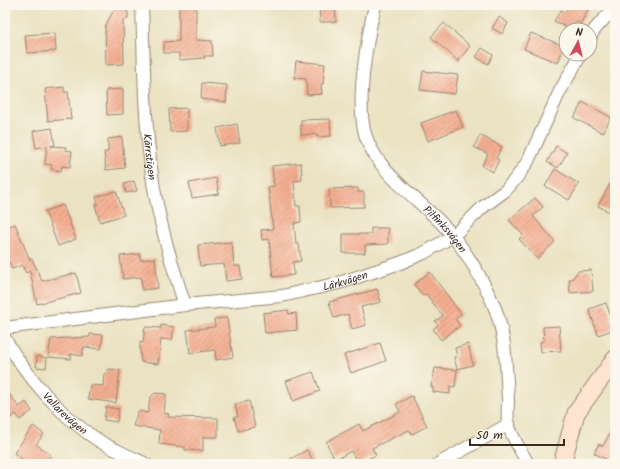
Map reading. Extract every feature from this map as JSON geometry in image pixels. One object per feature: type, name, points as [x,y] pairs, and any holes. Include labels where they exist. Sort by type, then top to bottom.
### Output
[{"type":"street","name":"Kärrstigen","points":[[142,5],[146,120],[152,176],[164,233],[185,305]]},
{"type":"street","name":"Pilfinksvägen","points":[[374,5],[362,89],[363,121],[366,136],[372,150],[386,168],[453,236],[482,282],[492,302],[501,326],[505,360],[508,424],[528,464]]},
{"type":"street","points":[[598,26],[615,7]]},
{"type":"street","name":"Lärkvägen","points":[[5,328],[185,305],[265,299],[321,288],[400,263],[424,253],[453,236],[483,207],[506,190],[517,178],[528,161],[560,91],[576,62]]},
{"type":"street","name":"Vallarevägen","points":[[5,339],[26,370],[61,411],[101,442],[146,464]]},
{"type":"street","points":[[562,464],[576,413],[615,359]]},
{"type":"street","points":[[438,464],[508,424]]},
{"type":"building","points":[[179,5],[196,5],[196,40],[212,41],[213,56],[179,60],[179,53],[164,53],[164,42],[179,41]]},
{"type":"building","points":[[319,5],[335,5],[336,22],[320,22]]},
{"type":"building","points":[[570,5],[591,5],[581,22],[558,23],[554,21],[561,10],[565,13]]},
{"type":"building","points":[[116,6],[128,12],[128,19],[123,20],[124,64],[106,65],[105,26]]},
{"type":"building","points":[[499,17],[508,23],[502,34],[492,28]]},
{"type":"building","points":[[444,23],[470,46],[459,62],[431,37]]},
{"type":"building","points":[[55,33],[56,51],[27,53],[25,35]]},
{"type":"building","points":[[531,33],[558,44],[558,63],[524,49]]},
{"type":"building","points":[[482,48],[493,55],[488,64],[476,57]]},
{"type":"building","points":[[296,61],[325,64],[323,84],[321,84],[322,94],[307,95],[306,79],[294,78]]},
{"type":"building","points":[[423,71],[458,75],[455,94],[420,90]]},
{"type":"building","points":[[202,83],[227,85],[226,102],[201,99]]},
{"type":"building","points":[[64,87],[64,92],[68,92],[71,119],[48,121],[45,89]]},
{"type":"building","points":[[123,89],[123,114],[107,115],[106,90]]},
{"type":"building","points":[[582,102],[611,117],[603,133],[574,118]]},
{"type":"building","points":[[187,108],[187,131],[170,132],[169,109]]},
{"type":"building","points":[[456,110],[463,127],[428,141],[421,123]]},
{"type":"building","points":[[330,119],[331,136],[317,137],[317,134],[301,135],[301,120]]},
{"type":"building","points":[[237,124],[240,143],[220,146],[217,128]]},
{"type":"building","points":[[52,128],[55,145],[51,146],[66,147],[65,150],[72,151],[70,167],[62,166],[61,171],[51,169],[52,165],[45,164],[47,146],[36,148],[33,131]]},
{"type":"building","points":[[480,135],[502,147],[496,158],[499,160],[493,172],[482,166],[488,154],[474,147]]},
{"type":"building","points":[[122,137],[125,168],[106,170],[104,152],[108,152],[108,139]]},
{"type":"building","points":[[556,146],[567,153],[558,168],[547,162]]},
{"type":"building","points":[[301,163],[302,180],[294,181],[296,206],[300,206],[301,222],[294,223],[296,244],[299,244],[301,261],[293,262],[294,275],[273,277],[269,239],[262,240],[261,230],[273,229],[268,187],[274,186],[272,166]]},
{"type":"building","points":[[555,169],[579,184],[569,200],[545,186]]},
{"type":"building","points":[[615,175],[615,215],[598,206]]},
{"type":"building","points":[[216,178],[219,194],[192,198],[189,183]]},
{"type":"building","points":[[134,181],[137,191],[126,193],[124,184]]},
{"type":"building","points":[[358,188],[358,192],[364,192],[364,207],[330,208],[329,189]]},
{"type":"building","points":[[116,191],[124,215],[100,222],[95,205],[98,204],[96,197]]},
{"type":"building","points":[[535,198],[543,207],[533,216],[555,242],[537,259],[519,239],[523,235],[509,220]]},
{"type":"building","points":[[63,205],[76,239],[58,246],[45,211]]},
{"type":"building","points":[[15,224],[30,260],[32,259],[42,281],[76,273],[81,293],[37,304],[30,271],[26,273],[22,265],[12,269],[5,254],[5,228]]},
{"type":"building","points":[[371,228],[388,228],[388,244],[365,245],[365,253],[343,253],[343,234],[371,234]]},
{"type":"building","points":[[232,242],[234,266],[240,266],[242,279],[226,281],[224,264],[200,266],[198,245]]},
{"type":"building","points":[[140,254],[140,260],[155,258],[158,288],[142,290],[141,277],[123,279],[120,256]]},
{"type":"building","points":[[591,270],[593,291],[570,293],[569,279],[572,279],[578,271]]},
{"type":"building","points":[[430,272],[461,314],[455,319],[460,326],[441,340],[433,329],[438,325],[435,321],[443,316],[426,294],[423,296],[414,284]]},
{"type":"building","points":[[377,289],[381,302],[361,307],[366,325],[352,329],[348,314],[334,318],[329,302]]},
{"type":"building","points":[[606,303],[615,329],[598,335],[589,309]]},
{"type":"building","points":[[288,310],[289,314],[296,313],[297,330],[265,333],[263,313]]},
{"type":"building","points":[[227,318],[233,357],[216,360],[215,350],[190,353],[187,330],[215,327],[214,319]]},
{"type":"building","points":[[161,325],[174,327],[172,340],[161,339],[158,364],[141,362],[140,342],[143,343],[145,327],[161,328]]},
{"type":"building","points":[[559,326],[561,351],[541,352],[540,342],[544,341],[543,327]]},
{"type":"building","points":[[90,334],[103,335],[101,349],[84,347],[82,356],[71,354],[71,359],[48,357],[51,339],[90,337]]},
{"type":"building","points":[[380,343],[386,361],[351,373],[344,355]]},
{"type":"building","points":[[468,344],[473,365],[457,369],[454,357],[457,356],[455,348]]},
{"type":"building","points":[[37,356],[47,358],[46,368],[36,367]]},
{"type":"building","points":[[435,368],[457,370],[455,387],[450,386],[450,394],[433,392],[433,387],[431,387]]},
{"type":"building","points":[[109,369],[120,370],[116,403],[88,399],[90,385],[103,386],[104,374]]},
{"type":"building","points":[[313,372],[320,391],[293,401],[286,381]]},
{"type":"building","points":[[5,388],[19,407],[26,402],[32,411],[20,420],[16,414],[5,422]]},
{"type":"building","points":[[155,393],[166,394],[164,413],[169,414],[168,417],[218,418],[218,437],[203,437],[203,451],[185,450],[185,447],[159,444],[160,430],[133,426],[138,411],[148,413],[150,398]]},
{"type":"building","points":[[412,396],[427,426],[412,434],[409,430],[372,448],[376,455],[358,464],[351,451],[335,460],[326,442],[359,424],[363,431],[400,412],[396,404]]},
{"type":"building","points":[[249,401],[255,427],[238,431],[234,417],[238,417],[235,404]]},
{"type":"building","points":[[106,407],[119,409],[117,422],[104,420]]},
{"type":"building","points":[[615,424],[615,455],[611,462],[594,453],[599,444],[603,446]]},
{"type":"building","points":[[33,426],[44,434],[36,444],[51,455],[45,464],[19,464],[22,459],[14,453]]},
{"type":"building","points":[[307,450],[315,464],[281,464]]}]
